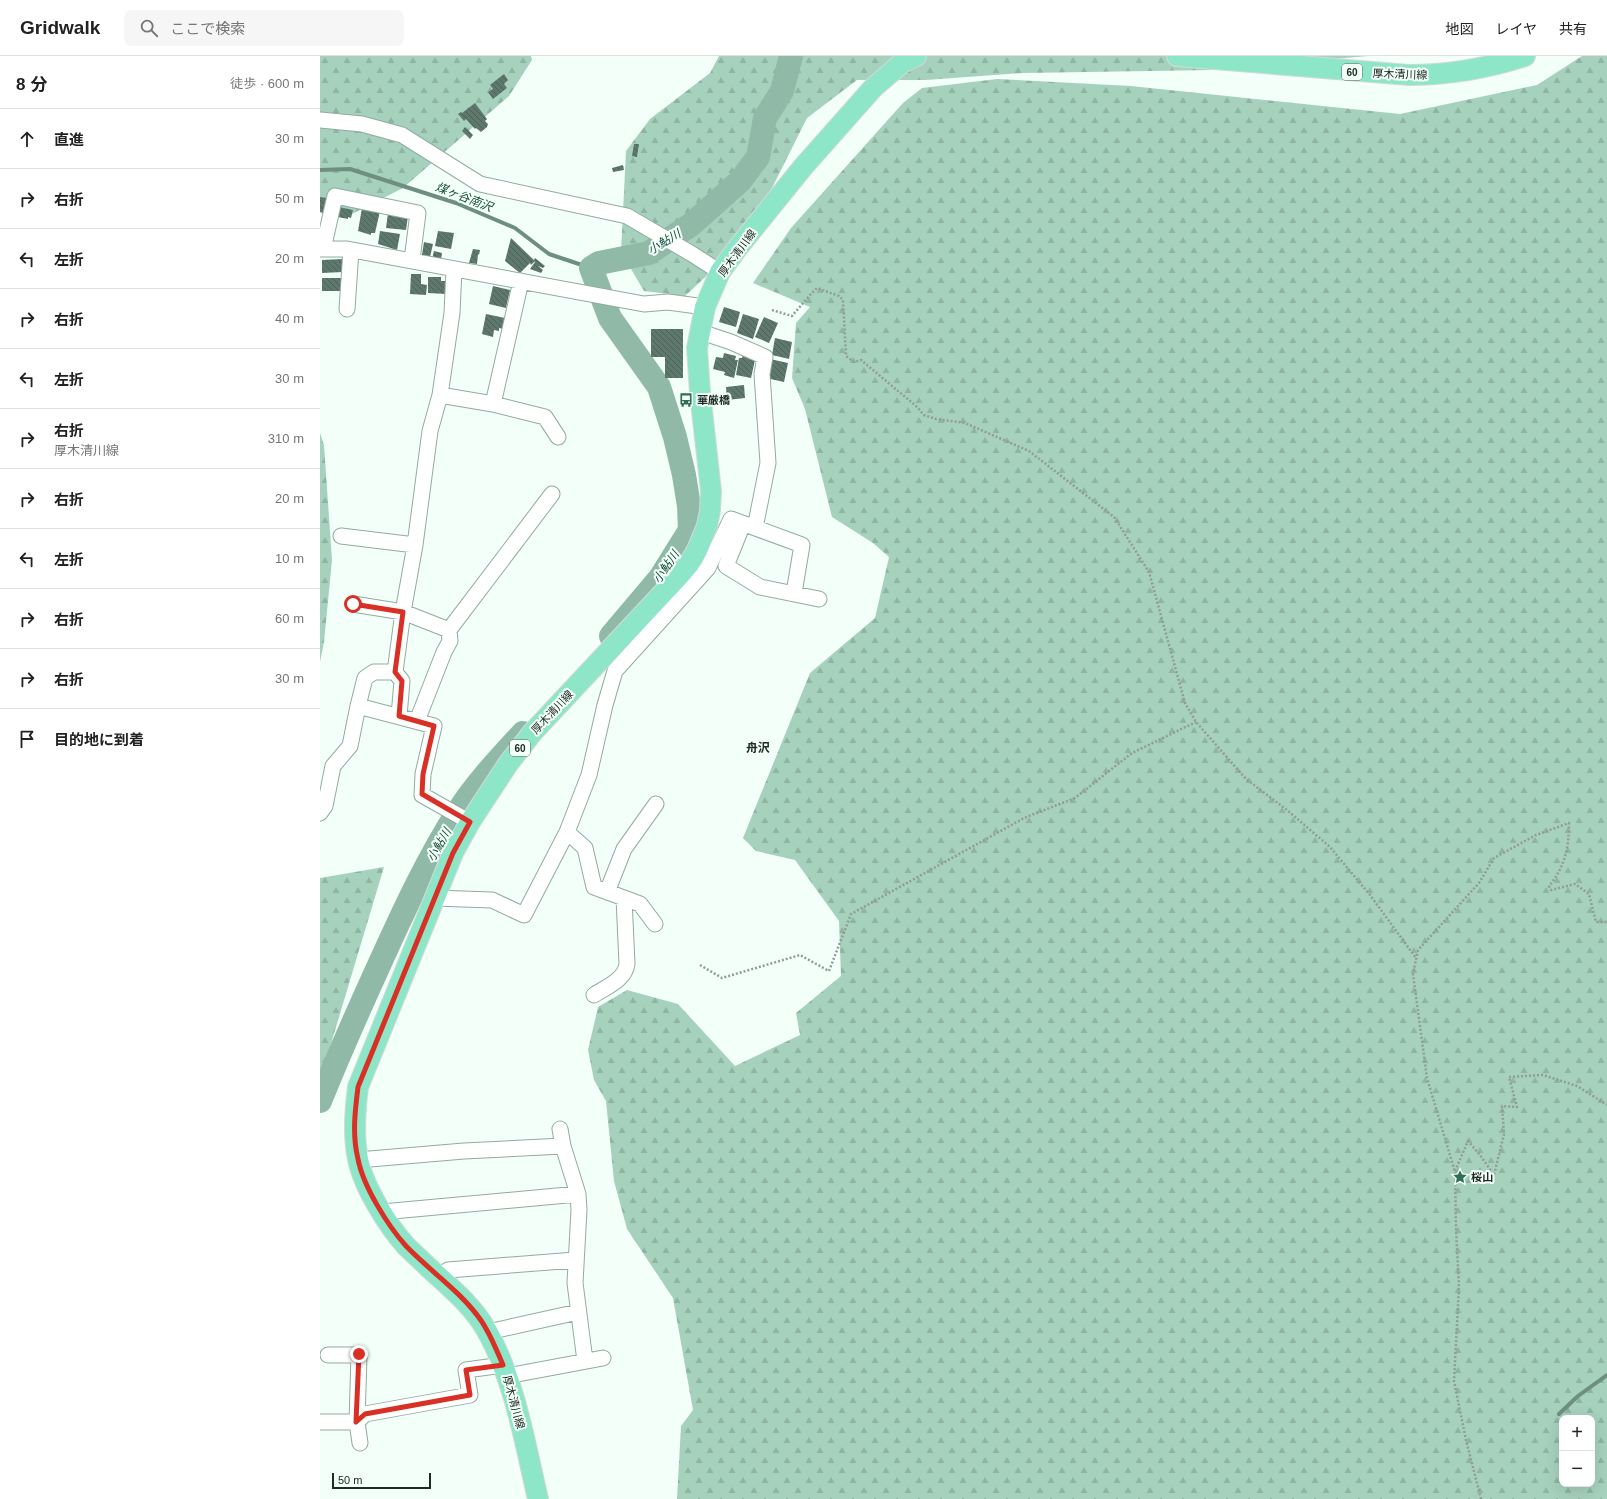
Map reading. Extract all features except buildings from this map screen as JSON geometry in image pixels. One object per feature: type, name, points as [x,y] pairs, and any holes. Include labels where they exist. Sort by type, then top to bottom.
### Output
[{"type":"main road","name":"厚木清川線","points":[[538,1499],[505,1370],[488,1332],[479,1318],[406,1246],[382,1212],[367,1184],[358,1160],[354,1118],[358,1087],[465,820],[532,733],[684,584],[689,564],[697,550],[707,526],[710,511],[711,491],[700,393],[697,348],[706,308],[720,272],[803,167],[873,88],[902,63],[916,56]]},
{"type":"main road","name":"厚木清川線","points":[[1177,56],[1409,75],[1430,75],[1481,68],[1525,56]]},
{"type":"street","points":[[320,120],[362,124],[402,135],[480,184],[627,216],[720,272]]},
{"type":"street","points":[[412,260],[418,213],[335,196],[321,249],[351,250],[412,260],[644,304],[668,302],[706,308]]},
{"type":"street","points":[[347,309],[351,250]]},
{"type":"street","points":[[399,716],[402,681],[395,672],[403,612],[415,545],[430,431],[440,395],[452,313],[454,268]]},
{"type":"street","points":[[493,404],[528,283]]},
{"type":"street","points":[[701,332],[731,342],[765,357],[762,374],[768,463],[749,526],[726,566],[760,587],[819,599]]},
{"type":"street","points":[[440,395],[493,404],[545,417],[558,437]]},
{"type":"street","points":[[417,721],[444,652],[450,641],[449,630],[552,494]]},
{"type":"street","points":[[434,898],[492,900],[524,915],[567,832],[589,775],[603,712],[615,671],[684,584],[708,568],[732,519],[802,545],[794,593]]},
{"type":"street","points":[[341,536],[415,545]]},
{"type":"street","points":[[353,604],[403,612],[449,630]]},
{"type":"street","points":[[320,813],[325,806],[333,766],[350,746],[365,678],[374,672],[395,672]]},
{"type":"street","points":[[358,706],[434,726],[423,774],[422,794],[465,820]]},
{"type":"street","points":[[607,892],[624,849],[656,804]]},
{"type":"street","points":[[567,832],[585,848],[594,887],[640,904],[655,924]]},
{"type":"street","points":[[594,995],[622,977],[626,970],[624,898]]},
{"type":"street","points":[[560,1129],[563,1146],[578,1194],[575,1283],[585,1361]]},
{"type":"street","points":[[358,1160],[464,1151],[563,1146]]},
{"type":"street","points":[[382,1212],[578,1194]]},
{"type":"street","points":[[439,1277],[448,1270],[575,1260]]},
{"type":"street","points":[[488,1332],[578,1312]]},
{"type":"street","points":[[328,1355],[359,1354],[356,1422],[360,1443]]},
{"type":"street","points":[[320,1422],[356,1422],[365,1414],[470,1395],[466,1370],[505,1370],[603,1358]]},
{"type":"path","points":[[772,310],[792,316],[817,288],[839,296],[843,300],[846,356],[854,362],[861,360],[916,406],[924,415],[936,419],[966,423],[1028,451],[1114,517],[1149,572],[1185,703],[1196,722],[1246,779],[1330,847],[1370,895],[1416,958]]},
{"type":"path","points":[[700,965],[722,978],[800,955],[829,971],[851,914],[1024,818],[1075,798],[1132,753],[1196,722]]},
{"type":"path","points":[[1481,1499],[1466,1440],[1454,1381],[1459,1287],[1455,1172],[1427,1078],[1413,974],[1416,958],[1418,950],[1479,883],[1494,858],[1536,835],[1569,823],[1569,844],[1558,875],[1549,886],[1551,890],[1575,884],[1590,894],[1596,922],[1607,922]]},
{"type":"path","points":[[1455,1172],[1468,1141],[1494,1175],[1504,1134],[1502,1106],[1517,1107],[1509,1077],[1544,1075],[1577,1086],[1607,1105]]},
{"type":"green space","points":[[320,56],[531,56],[532,60],[509,96],[403,188],[344,218],[320,212]]},
{"type":"green space","points":[[719,56],[1368,56],[1213,70],[1023,73],[926,80],[857,80],[807,118],[747,238],[685,296],[644,291],[621,252],[626,151],[650,119],[710,73]]},
{"type":"green space","points":[[1582,56],[1607,56],[1607,1499],[677,1499],[681,1426],[693,1410],[673,1298],[627,1229],[614,1181],[606,1101],[594,1080],[588,1050],[598,1007],[627,990],[678,1004],[735,1066],[800,1035],[796,1013],[841,976],[839,921],[795,860],[756,851],[743,838],[810,673],[875,618],[889,557],[873,543],[832,517],[805,409],[792,378],[796,323],[810,307],[753,283],[791,228],[903,103],[922,88],[997,79],[1131,86],[1400,114],[1537,85]]},
{"type":"green space","points":[[320,433],[324,445],[332,560],[324,642],[320,662]]},
{"type":"green space","points":[[384,867],[324,1067],[320,1075],[320,878]]},
{"type":"waterway","name":"小鮎川","points":[[611,636],[660,578],[690,530],[689,506],[684,475],[675,437],[659,387],[610,318],[591,268],[599,263],[649,253],[692,224],[740,181],[758,157],[765,118],[782,91],[791,56]]},
{"type":"waterway","name":"煤ヶ谷南沢","points":[[320,170],[350,169],[456,203],[515,228],[549,254],[591,268]]},
{"type":"waterway","name":"小鮎川","points":[[320,1101],[389,943],[437,847],[459,810],[474,790],[523,733]]},
{"type":"waterway","points":[[1559,1414],[1578,1396],[1607,1375]]},
{"type":"place","name":"華厳橋","points":[[686,400]]},
{"type":"place","name":"桜山","points":[[1460,1177]]},
{"type":"district","name":"舟沢","points":[[758,748]]},
{"type":"route","points":[[353,604],[403,612],[395,672],[402,681],[399,716],[434,726],[423,774],[422,794],[470,822],[453,853],[358,1087],[354,1118],[358,1160],[367,1184],[382,1212],[406,1246],[461,1298],[479,1318],[488,1332],[503,1365],[466,1370],[470,1395],[365,1414],[356,1422],[359,1354]]}]
